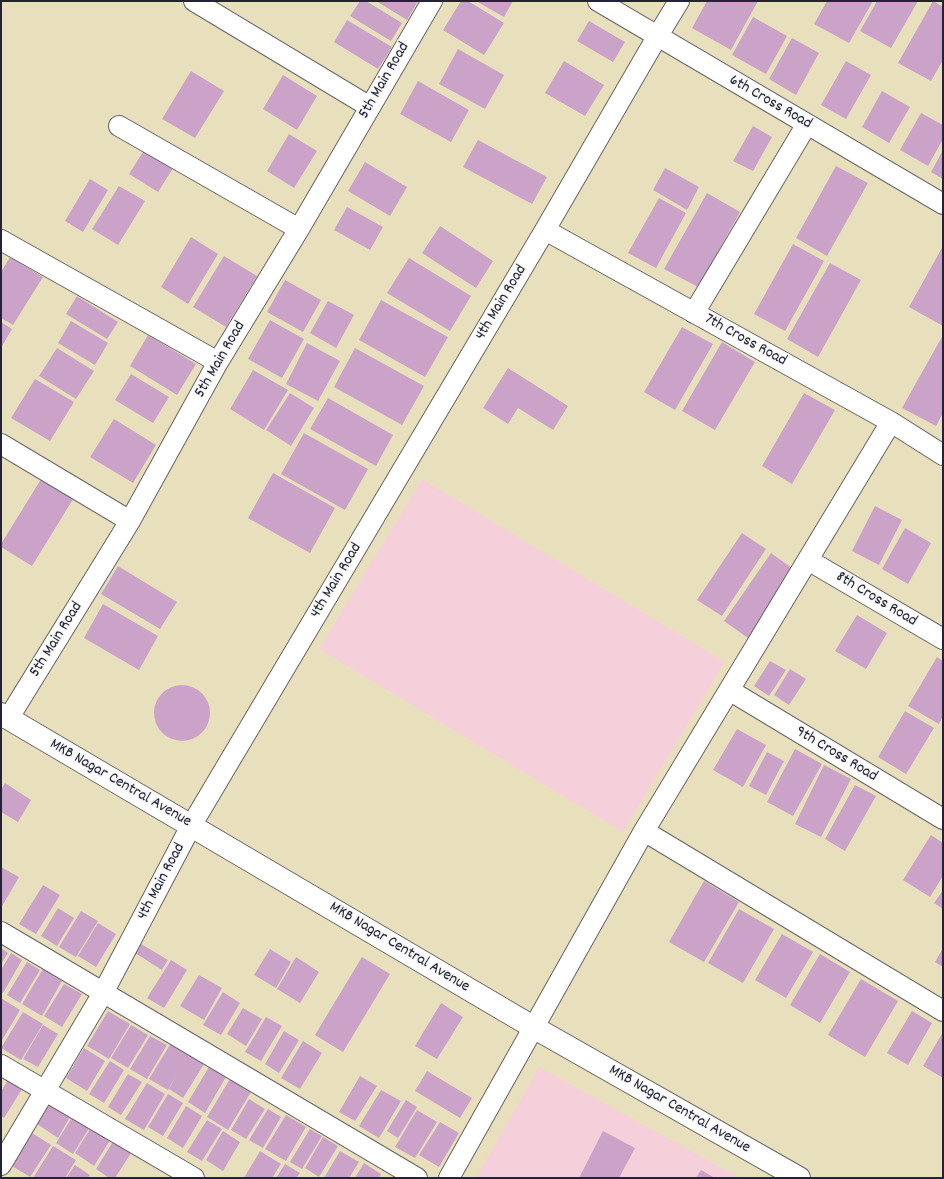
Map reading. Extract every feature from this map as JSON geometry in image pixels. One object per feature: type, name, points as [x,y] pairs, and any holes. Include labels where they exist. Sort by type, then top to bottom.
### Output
[{"type":"main road","name":"MKB Nagar Central Avenue","points":[[5,716],[533,1027],[799,1178]]},
{"type":"street","points":[[194,1],[370,107]]},
{"type":"street","name":"5th Main Road","points":[[5,716],[130,522],[218,362],[299,229],[432,1]]},
{"type":"street","name":"6th Cross Road","points":[[598,1],[943,204]]},
{"type":"street","name":"4th Main Road","points":[[1,1165],[103,993],[191,826],[545,230],[679,1]]},
{"type":"street","points":[[694,313],[807,124]]},
{"type":"street","points":[[119,126],[299,229]]},
{"type":"street","name":"7th Cross Road","points":[[545,230],[890,422],[943,455]]},
{"type":"street","points":[[1,240],[218,362]]},
{"type":"street","points":[[449,1178],[644,831],[890,422]]},
{"type":"street","points":[[1,444],[130,522]]},
{"type":"street","name":"8th Cross Road","points":[[808,560],[943,639]]},
{"type":"street","name":"9th Cross Road","points":[[729,690],[943,819]]},
{"type":"street","points":[[644,831],[943,1011]]},
{"type":"street","points":[[1,932],[417,1178]]},
{"type":"street","points":[[1,1065],[194,1178]]},
{"type":"shaded area","points":[[422,479],[725,662],[623,832],[319,649]]},
{"type":"shaded area","points":[[539,1067],[740,1178],[476,1178]]},
{"type":"building","points":[[360,1],[366,1],[402,23],[391,41],[350,16]]},
{"type":"building","points":[[376,1],[418,1],[407,20]]},
{"type":"building","points":[[461,1],[468,1],[504,23],[484,55],[443,30]]},
{"type":"building","points":[[476,1],[513,1],[504,17]]},
{"type":"building","points":[[707,1],[758,1],[731,50],[692,28]]},
{"type":"building","points":[[827,1],[873,1],[849,43],[814,24]]},
{"type":"building","points":[[877,1],[918,1],[891,48],[860,31]]},
{"type":"building","points":[[933,1],[943,7],[943,60],[931,81],[898,63]]},
{"type":"building","points":[[753,17],[787,36],[766,74],[732,55]]},
{"type":"building","points":[[347,20],[392,47],[378,69],[334,42]]},
{"type":"building","points":[[589,21],[625,42],[613,62],[577,41]]},
{"type":"building","points":[[792,38],[819,53],[796,95],[769,79]]},
{"type":"building","points":[[458,49],[504,75],[485,109],[439,84]]},
{"type":"building","points":[[564,61],[604,85],[585,116],[545,93]]},
{"type":"building","points":[[846,61],[871,75],[846,119],[821,105]]},
{"type":"building","points":[[191,71],[224,91],[195,138],[162,119]]},
{"type":"building","points":[[283,75],[317,96],[297,130],[263,109]]},
{"type":"building","points":[[418,81],[469,110],[451,142],[400,114]]},
{"type":"building","points":[[882,91],[910,107],[889,143],[862,127]]},
{"type":"building","points":[[921,113],[943,125],[943,139],[928,166],[900,150]]},
{"type":"building","points":[[753,126],[772,137],[753,171],[733,161]]},
{"type":"building","points":[[289,134],[317,151],[294,188],[267,171]]},
{"type":"building","points":[[478,140],[547,177],[532,204],[463,167]]},
{"type":"building","points":[[148,144],[177,162],[158,192],[129,174]]},
{"type":"building","points":[[943,150],[943,179],[931,172]]},
{"type":"building","points":[[365,162],[407,187],[390,216],[348,191]]},
{"type":"building","points":[[836,166],[868,183],[827,256],[796,238]]},
{"type":"building","points":[[665,168],[699,187],[687,210],[653,190]]},
{"type":"building","points":[[90,179],[108,190],[83,232],[65,221]]},
{"type":"building","points":[[119,186],[145,201],[118,245],[92,229]]},
{"type":"building","points":[[707,193],[740,212],[698,287],[664,269]]},
{"type":"building","points":[[659,198],[686,213],[656,268],[628,253]]},
{"type":"building","points":[[347,207],[383,227],[370,250],[334,230]]},
{"type":"building","points":[[440,226],[493,261],[476,288],[422,253]]},
{"type":"building","points":[[191,237],[218,254],[188,304],[161,287]]},
{"type":"building","points":[[793,244],[824,261],[785,331],[754,314]]},
{"type":"building","points":[[943,246],[943,326],[909,307]]},
{"type":"building","points":[[224,256],[257,276],[226,327],[193,307]]},
{"type":"building","points":[[10,257],[43,277],[13,325],[1,318],[1,272]]},
{"type":"building","points":[[409,258],[471,296],[450,331],[387,293]]},
{"type":"building","points":[[830,263],[861,280],[818,357],[787,339]]},
{"type":"building","points":[[285,280],[321,300],[303,332],[267,312]]},
{"type":"building","points":[[77,296],[118,322],[107,339],[66,314]]},
{"type":"building","points":[[381,300],[448,337],[425,377],[359,340]]},
{"type":"building","points":[[328,301],[354,315],[336,348],[310,333]]},
{"type":"building","points":[[270,320],[304,339],[282,378],[248,359]]},
{"type":"building","points":[[71,321],[108,343],[95,365],[58,343]]},
{"type":"building","points":[[1,322],[12,329],[1,348]]},
{"type":"building","points":[[682,327],[713,344],[675,410],[644,392]]},
{"type":"building","points":[[148,335],[196,364],[177,395],[130,366]]},
{"type":"building","points":[[943,335],[943,413],[936,426],[902,408]]},
{"type":"building","points":[[722,342],[755,362],[715,430],[682,411]]},
{"type":"building","points":[[307,343],[340,361],[318,401],[286,384]]},
{"type":"building","points":[[57,348],[94,371],[76,399],[39,376]]},
{"type":"building","points":[[355,348],[424,386],[402,425],[334,387]]},
{"type":"building","points":[[508,368],[568,406],[553,430],[518,408],[508,424],[483,408]]},
{"type":"building","points":[[253,370],[288,390],[264,430],[230,409]]},
{"type":"building","points":[[131,374],[169,397],[153,423],[115,400]]},
{"type":"building","points":[[35,379],[74,402],[50,441],[11,418]]},
{"type":"building","points":[[290,393],[314,408],[291,446],[266,430]]},
{"type":"building","points":[[804,393],[835,410],[792,484],[762,466]]},
{"type":"building","points":[[328,398],[393,435],[376,466],[310,429]]},
{"type":"building","points":[[114,419],[156,445],[133,483],[90,457]]},
{"type":"building","points":[[304,433],[368,469],[345,510],[281,474]]},
{"type":"building","points":[[273,473],[335,508],[310,553],[248,518]]},
{"type":"building","points":[[43,476],[75,496],[32,566],[1,547],[1,544]]},
{"type":"building","points":[[875,506],[902,520],[879,565],[852,551]]},
{"type":"building","points":[[905,528],[931,543],[908,584],[882,569]]},
{"type":"building","points":[[742,533],[766,549],[722,616],[697,600]]},
{"type":"building","points":[[771,553],[796,571],[748,638],[724,621]]},
{"type":"building","points":[[118,566],[177,602],[160,629],[101,594]]},
{"type":"building","points":[[103,604],[158,636],[139,670],[84,638]]},
{"type":"building","points":[[857,615],[887,633],[866,669],[835,651]]},
{"type":"building","points":[[937,657],[943,661],[943,716],[939,724],[908,706]]},
{"type":"building","points":[[770,661],[786,670],[769,696],[754,686]]},
{"type":"building","points":[[790,669],[806,679],[789,705],[774,695]]},
{"type":"building","points":[[182,685],[193,688],[202,693],[207,702],[210,713],[207,724],[202,733],[193,738],[182,741],[171,738],[162,733],[157,724],[154,713],[157,702],[162,693],[171,688]]},
{"type":"building","points":[[905,711],[934,728],[906,774],[878,757]]},
{"type":"building","points":[[737,729],[766,745],[743,787],[713,770]]},
{"type":"building","points":[[795,749],[822,764],[793,816],[767,802]]},
{"type":"building","points":[[767,752],[784,761],[766,795],[749,786]]},
{"type":"building","points":[[824,765],[851,779],[821,837],[795,824]]},
{"type":"building","points":[[5,783],[31,800],[18,822],[1,812],[1,790]]},
{"type":"building","points":[[855,785],[876,796],[845,851],[825,839]]},
{"type":"building","points":[[931,835],[943,843],[943,876],[930,897],[903,880]]},
{"type":"building","points":[[1,867],[19,877],[1,908]]},
{"type":"building","points":[[704,881],[739,902],[704,962],[669,942]]},
{"type":"building","points":[[43,885],[60,895],[36,934],[19,924]]},
{"type":"building","points":[[943,890],[943,909],[934,903]]},
{"type":"building","points":[[58,908],[74,918],[57,946],[41,936]]},
{"type":"building","points":[[739,909],[774,929],[743,983],[708,963]]},
{"type":"building","points":[[81,911],[98,921],[76,957],[59,947]]},
{"type":"building","points":[[98,923],[116,934],[96,967],[78,956]]},
{"type":"building","points":[[782,934],[813,952],[786,998],[755,980]]},
{"type":"building","points":[[141,944],[168,960],[162,970],[135,953]]},
{"type":"building","points":[[1,948],[8,953],[1,964]]},
{"type":"building","points":[[943,948],[943,967],[935,962]]},
{"type":"building","points":[[270,949],[291,962],[276,988],[254,975]]},
{"type":"building","points":[[11,953],[22,960],[3,993],[1,992],[1,970]]},
{"type":"building","points":[[820,954],[850,972],[820,1023],[790,1005]]},
{"type":"building","points":[[296,957],[319,972],[300,1003],[277,989]]},
{"type":"building","points":[[362,957],[390,974],[343,1052],[315,1035]]},
{"type":"building","points":[[171,960],[187,970],[164,1008],[147,998]]},
{"type":"building","points":[[27,962],[40,970],[20,1003],[7,995]]},
{"type":"building","points":[[43,969],[62,981],[42,1016],[22,1004]]},
{"type":"building","points":[[199,975],[222,988],[204,1020],[180,1006]]},
{"type":"building","points":[[861,979],[898,1001],[865,1057],[828,1035]]},
{"type":"building","points":[[64,984],[82,994],[62,1027],[44,1016]]},
{"type":"building","points":[[223,992],[240,1003],[221,1035],[203,1025]]},
{"type":"building","points":[[1,998],[20,1010],[1,1042]]},
{"type":"building","points":[[441,1003],[463,1017],[437,1059],[415,1046]]},
{"type":"building","points":[[243,1008],[262,1019],[246,1046],[227,1034]]},
{"type":"building","points":[[108,1011],[130,1024],[109,1059],[87,1046]]},
{"type":"building","points":[[912,1011],[932,1023],[908,1065],[887,1053]]},
{"type":"building","points":[[23,1012],[43,1024],[21,1060],[1,1048]]},
{"type":"building","points":[[266,1017],[282,1026],[261,1061],[245,1052]]},
{"type":"building","points":[[43,1025],[58,1034],[38,1067],[23,1059]]},
{"type":"building","points":[[131,1025],[148,1035],[128,1068],[111,1058]]},
{"type":"building","points":[[284,1031],[299,1040],[279,1073],[265,1064]]},
{"type":"building","points":[[943,1032],[943,1078],[923,1066]]},
{"type":"building","points":[[150,1036],[167,1045],[147,1079],[130,1069]]},
{"type":"building","points":[[303,1041],[322,1053],[300,1089],[281,1078]]},
{"type":"building","points":[[171,1043],[204,1064],[183,1098],[169,1089],[177,1074],[168,1090],[149,1079]]},
{"type":"building","points":[[84,1048],[105,1061],[87,1091],[66,1078]]},
{"type":"building","points":[[110,1061],[124,1070],[104,1103],[89,1094]]},
{"type":"building","points":[[209,1067],[226,1077],[205,1113],[188,1102]]},
{"type":"building","points":[[427,1071],[472,1098],[460,1118],[415,1091]]},
{"type":"building","points":[[128,1074],[142,1082],[121,1115],[108,1107]]},
{"type":"building","points":[[360,1076],[377,1086],[355,1121],[339,1112]]},
{"type":"building","points":[[10,1077],[24,1086],[4,1118],[1,1116],[1,1091]]},
{"type":"building","points":[[230,1079],[251,1092],[228,1130],[207,1117]]},
{"type":"building","points":[[147,1083],[165,1094],[144,1130],[125,1119]]},
{"type":"building","points":[[381,1090],[401,1101],[379,1138],[359,1126]]},
{"type":"building","points":[[168,1094],[183,1103],[163,1136],[148,1127]]},
{"type":"building","points":[[54,1097],[74,1110],[58,1138],[37,1124]]},
{"type":"building","points":[[249,1099],[265,1109],[246,1139],[231,1130]]},
{"type":"building","points":[[406,1100],[417,1107],[398,1138],[387,1131]]},
{"type":"building","points":[[186,1106],[202,1116],[183,1148],[167,1138]]},
{"type":"building","points":[[268,1109],[281,1117],[263,1148],[249,1140]]},
{"type":"building","points":[[417,1110],[437,1122],[415,1158],[395,1147]]},
{"type":"building","points":[[76,1111],[93,1122],[73,1154],[56,1143]]},
{"type":"building","points":[[286,1115],[306,1127],[286,1161],[265,1149]]},
{"type":"building","points":[[207,1120],[222,1129],[202,1161],[187,1152]]},
{"type":"building","points":[[95,1121],[114,1134],[94,1166],[75,1153]]},
{"type":"building","points":[[440,1122],[459,1133],[439,1167],[419,1155]]},
{"type":"building","points":[[310,1129],[322,1136],[302,1169],[290,1162]]},
{"type":"building","points":[[223,1131],[240,1142],[223,1171],[206,1160]]},
{"type":"building","points":[[603,1131],[635,1148],[619,1178],[579,1178]]},
{"type":"building","points":[[32,1133],[51,1145],[30,1177],[12,1166]]},
{"type":"building","points":[[117,1135],[135,1147],[115,1178],[109,1178],[96,1169]]},
{"type":"building","points":[[323,1137],[338,1146],[319,1177],[305,1168]]},
{"type":"building","points":[[53,1146],[76,1160],[65,1178],[33,1178]]},
{"type":"building","points":[[260,1151],[281,1164],[272,1178],[244,1178]]},
{"type":"building","points":[[340,1151],[359,1162],[349,1178],[324,1178]]},
{"type":"building","points":[[364,1163],[381,1174],[379,1178],[355,1178]]},
{"type":"building","points":[[285,1164],[300,1173],[296,1178],[276,1178]]},
{"type":"building","points":[[75,1165],[90,1175],[88,1178],[66,1178]]},
{"type":"building","points":[[701,1170],[715,1178],[696,1178]]}]
